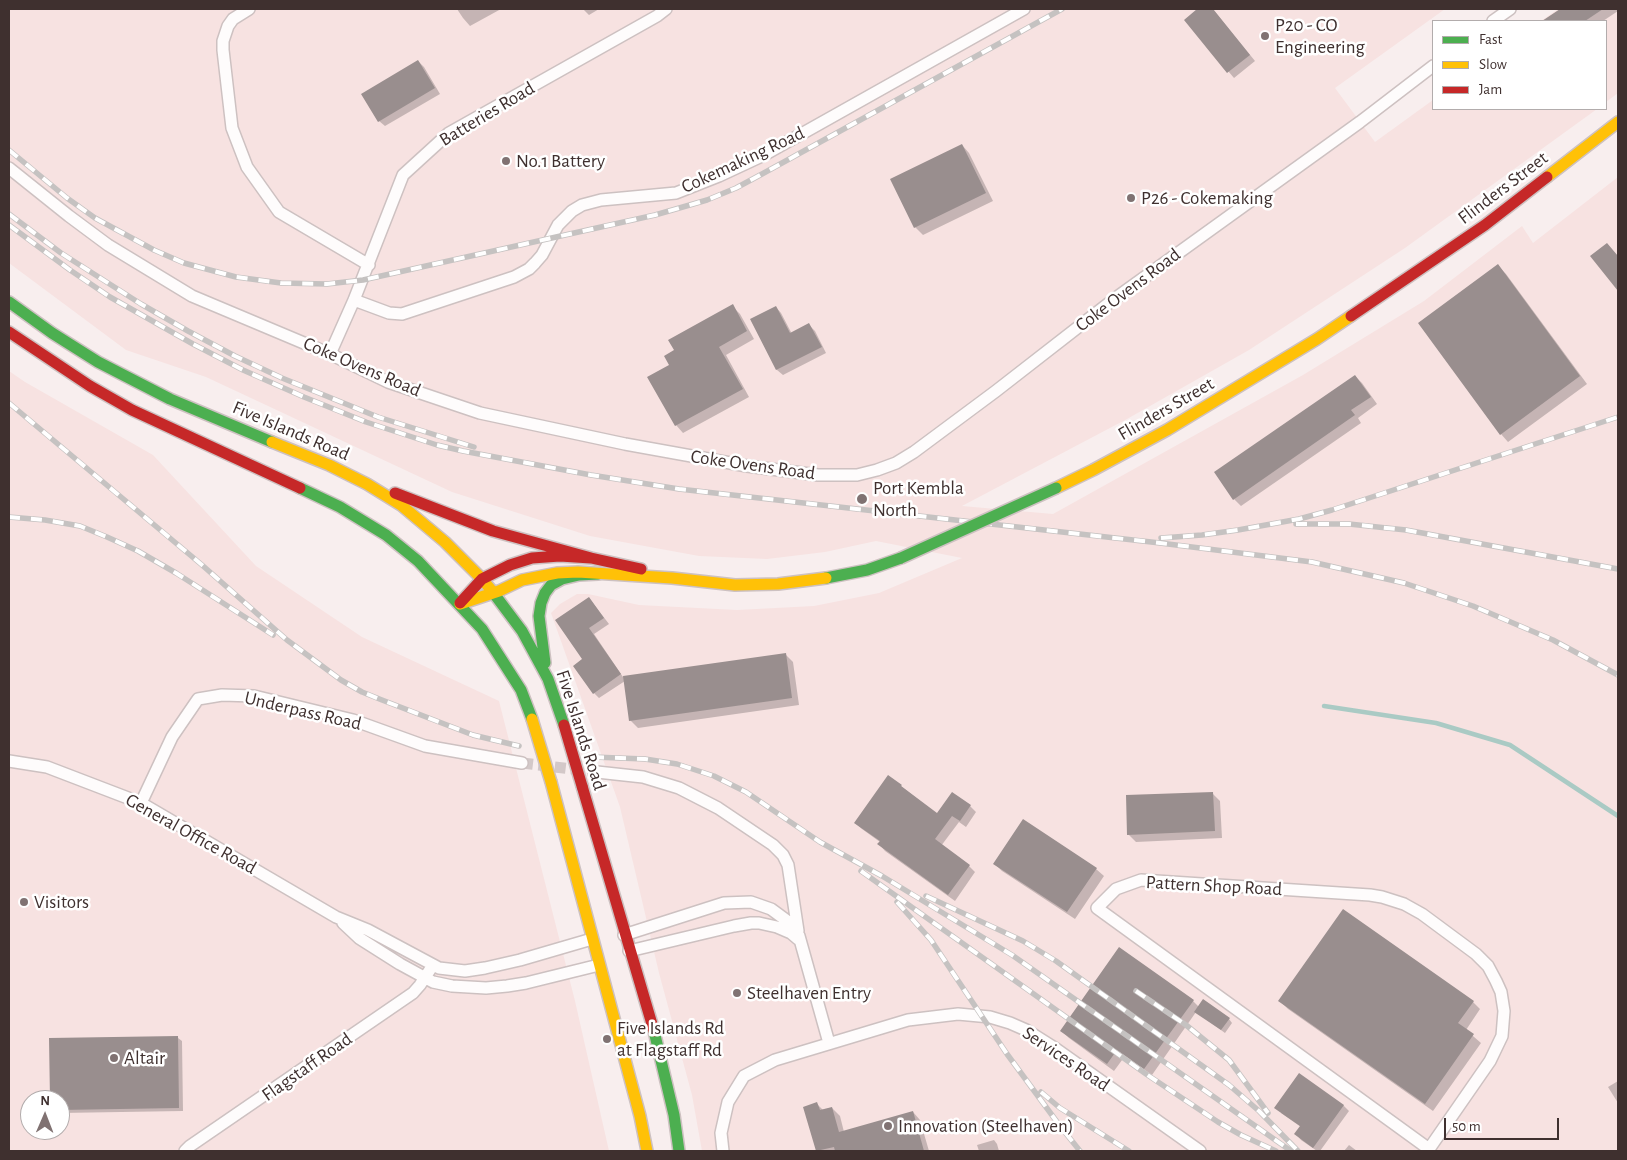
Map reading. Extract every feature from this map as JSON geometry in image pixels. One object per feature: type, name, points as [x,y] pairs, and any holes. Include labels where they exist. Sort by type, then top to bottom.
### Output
[{"type":"main road","name":"Flinders Street","points":[[460,604],[522,580],[546,574],[567,572],[672,578],[735,585],[778,584],[837,577],[868,570],[901,558],[1056,488],[1168,430],[1317,339],[1485,225],[1618,122]]},
{"type":"main road","name":"Five Islands Road","points":[[9,302],[52,333],[98,362],[170,398],[352,476],[382,493],[401,505],[445,542],[493,592],[522,631],[548,679],[564,725],[657,1043],[674,1115],[680,1151]]},
{"type":"main road","points":[[9,332],[90,386],[132,410],[340,507],[366,522],[402,547],[423,566],[482,629],[521,690],[532,719],[551,782],[640,1116],[647,1151]]},
{"type":"main road","points":[[352,476],[494,531],[591,558]]},
{"type":"main road","name":"Flinders Street","points":[[460,604],[482,579],[510,565],[532,558],[560,556],[591,558],[619,563],[672,578]]},
{"type":"main road","points":[[548,679],[539,624],[539,610],[545,593],[551,585],[562,579],[579,574],[598,574]]},
{"type":"street","points":[[249,9],[233,19],[228,26],[223,41],[232,128],[247,167],[279,212],[369,265]]},
{"type":"street","name":"Batteries Road","points":[[330,354],[369,265],[403,175],[449,133],[657,16],[666,9]]},
{"type":"street","name":"Cokemaking Road","points":[[354,300],[389,313],[402,314],[514,277],[536,263],[558,225],[572,210],[600,200],[676,193],[719,176],[764,154],[1024,9]]},
{"type":"street","points":[[1494,20],[1510,9]]},
{"type":"street","name":"Coke Ovens Road","points":[[9,168],[108,245],[192,296],[330,354],[388,382],[480,413],[625,444],[738,464],[818,475],[857,475],[896,463],[914,452],[1113,300],[1352,128],[1432,67]]},
{"type":"street","name":"Underpass Road","points":[[141,802],[172,737],[198,699],[222,695],[254,696],[353,720],[425,746],[522,763]]},
{"type":"street","name":"General Office Road","points":[[9,761],[47,767],[141,802],[336,917],[368,930],[433,965]]},
{"type":"street","points":[[597,772],[643,777],[679,788],[718,808],[773,844],[784,855],[788,865],[794,914],[829,1043]]},
{"type":"street","name":"Pattern Shop Road","points":[[1140,880],[1382,897],[1404,904],[1476,954],[1488,966],[1501,992],[1504,1020],[1502,1036],[1495,1054],[1428,1150],[1097,908],[1116,889],[1140,880]]},
{"type":"street","points":[[624,935],[722,904],[746,902],[762,905],[780,915],[796,931],[801,943]]},
{"type":"street","name":"General Office Road","points":[[336,917],[359,938],[387,957],[425,978]]},
{"type":"street","points":[[629,951],[751,923],[768,925],[783,930],[796,937],[801,943]]},
{"type":"street","points":[[433,965],[446,970],[485,968],[592,939]]},
{"type":"street","name":"Flagstaff Road","points":[[185,1151],[407,997],[417,989],[433,965]]},
{"type":"street","points":[[425,978],[433,982],[452,986],[486,988],[526,983],[599,965]]},
{"type":"street","name":"Services Road","points":[[723,1151],[721,1133],[728,1102],[744,1076],[775,1060],[829,1043],[908,1020],[948,1015],[981,1016],[1010,1023],[1040,1038],[1200,1151]]},
{"type":"shaded area","points":[[9,9],[1445,9],[1335,88],[1375,142],[1432,101],[1432,110],[1596,110],[1405,248],[1249,350],[1127,419],[962,506],[1053,514],[1303,375],[1424,301],[1522,226],[1533,243],[1618,177],[1618,1151],[702,1151],[692,1095],[659,973],[620,807],[551,613],[560,604],[577,594],[588,594],[639,605],[737,610],[814,606],[879,593],[962,558],[876,541],[825,552],[767,559],[699,556],[590,536],[452,492],[206,377],[126,350],[9,263]]},
{"type":"shaded area","points":[[1558,9],[1618,9],[1618,93],[1607,101],[1607,20],[1542,20]]},
{"type":"shaded area","points":[[9,371],[153,455],[256,566],[362,637],[499,701],[575,1001],[609,1151],[9,1151]]},
{"type":"building","points":[[1197,9],[1213,9],[1250,55],[1227,73],[1184,20]]},
{"type":"building","points":[[1560,9],[1603,9],[1586,20],[1544,20]]},
{"type":"building","points":[[418,60],[435,88],[378,122],[361,94]]},
{"type":"building","points":[[962,144],[986,193],[914,228],[890,179]]},
{"type":"building","points":[[1607,243],[1618,256],[1618,291],[1590,256]]},
{"type":"building","points":[[1498,264],[1580,376],[1500,435],[1418,323]]},
{"type":"building","points":[[733,304],[747,331],[719,347],[743,389],[675,426],[647,377],[669,365],[664,356],[674,350],[668,340]]},
{"type":"building","points":[[776,306],[790,333],[809,323],[822,347],[776,370],[750,319]]},
{"type":"building","points":[[1355,375],[1371,397],[1351,410],[1355,415],[1233,500],[1214,472]]},
{"type":"building","points":[[589,597],[604,618],[589,628],[621,674],[593,694],[573,666],[582,659],[555,620]]},
{"type":"building","points":[[786,653],[792,698],[629,721],[623,676]]},
{"type":"building","points":[[888,775],[937,813],[952,792],[971,805],[960,821],[952,816],[935,839],[970,865],[948,895],[877,844],[880,841],[854,823]]},
{"type":"building","points":[[1213,792],[1215,831],[1127,835],[1126,795]]},
{"type":"building","points":[[1023,819],[1097,868],[1067,912],[993,864]]},
{"type":"building","points":[[1343,909],[1474,1001],[1458,1023],[1474,1034],[1425,1104],[1278,1001]]},
{"type":"building","points":[[1119,947],[1194,1000],[1144,1069],[1117,1050],[1107,1064],[1060,1031]]},
{"type":"building","points":[[1203,999],[1230,1018],[1221,1030],[1194,1012]]},
{"type":"building","name":"Altair","points":[[178,1036],[179,1108],[70,1110],[70,1090],[50,1090],[49,1038]]},
{"type":"building","points":[[1299,1073],[1344,1105],[1313,1148],[1294,1134],[1300,1126],[1274,1108]]},
{"type":"building","name":"Innovation (Steelhaven)","points":[[817,1102],[820,1110],[832,1107],[839,1132],[913,1111],[924,1151],[835,1151],[834,1147],[816,1151],[803,1107]]},
{"type":"waterway","points":[[1324,706],[1436,723],[1510,745],[1618,816]]},
{"type":"tunnel","points":[[522,763],[597,772]]},
{"type":"railway","points":[[9,150],[67,198],[95,218],[154,250],[184,263],[236,277],[281,283],[327,284],[363,280],[655,215],[707,200],[736,188],[1062,9]]},
{"type":"railway","points":[[9,214],[61,253],[141,304],[235,356],[282,378],[378,417],[474,447]]},
{"type":"railway","points":[[9,225],[110,297],[243,370],[366,422],[437,445],[591,475],[679,489],[1312,562],[1404,583],[1473,606],[1553,640],[1618,675]]},
{"type":"railway","points":[[9,403],[202,565],[287,640],[341,680],[362,692],[473,735],[519,746]]},
{"type":"railway","points":[[1161,538],[1202,535],[1299,519],[1618,417]]},
{"type":"railway","points":[[9,517],[45,520],[80,526],[107,537],[138,551],[176,573],[273,635]]},
{"type":"railway","points":[[1296,524],[1349,524],[1406,530],[1618,569]]},
{"type":"railway","points":[[593,757],[645,759],[677,764],[714,776],[746,792],[820,842],[882,876],[1012,955],[1291,1151]]},
{"type":"railway","points":[[861,871],[1146,1074],[1218,1122],[1276,1151]]},
{"type":"railway","points":[[926,896],[1023,941],[1056,961],[1229,1085],[1259,1111],[1298,1151]]},
{"type":"railway","points":[[897,902],[931,940],[1007,1054],[1080,1151]]},
{"type":"railway","points":[[1136,991],[1186,1025],[1229,1060],[1268,1113]]},
{"type":"railway","points":[[1041,1092],[1060,1108],[1129,1151]]},
{"type":"traffic: fast","points":[[9,302],[52,333],[98,362],[170,399],[272,442]]},
{"type":"traffic: fast","points":[[300,488],[340,507],[386,535],[418,561],[482,629],[521,690],[532,719]]},
{"type":"traffic: fast","points":[[901,558],[1056,488]]},
{"type":"traffic: fast","points":[[826,578],[867,570],[901,558]]},
{"type":"traffic: fast","points":[[545,663],[539,616],[545,593],[551,585],[562,579],[579,575],[598,574]]},
{"type":"traffic: fast","points":[[492,591],[522,631],[548,679],[564,725]]},
{"type":"traffic: fast","points":[[654,1031],[674,1115],[679,1151]]},
{"type":"traffic: slow","points":[[1547,177],[1618,122]]},
{"type":"traffic: slow","points":[[1056,488],[1167,430],[1317,339],[1351,316]]},
{"type":"traffic: slow","points":[[272,442],[329,465],[367,484],[401,505],[445,542],[492,591]]},
{"type":"traffic: slow","points":[[460,604],[499,591],[522,580],[557,573],[578,572],[672,578],[735,585],[778,584],[826,578]]},
{"type":"traffic: slow","points":[[532,719],[551,782]]},
{"type":"traffic: slow","points":[[551,782],[640,1116],[647,1151]]},
{"type":"traffic: jam","points":[[1351,316],[1485,225],[1547,177]]},
{"type":"traffic: jam","points":[[9,332],[90,386],[132,410],[300,488]]},
{"type":"traffic: jam","points":[[395,493],[493,531],[591,558]]},
{"type":"traffic: jam","points":[[460,603],[482,579],[510,565],[532,558],[560,556],[591,558],[641,569]]},
{"type":"traffic: jam","points":[[564,725],[582,786]]},
{"type":"traffic: jam","points":[[582,786],[654,1031]]},
{"type":"place","name":"P20 - CO Engineering","points":[[1265,36]]},
{"type":"place","name":"No.1 Battery","points":[[506,161]]},
{"type":"place","name":"P26 - Cokemaking","points":[[1131,198]]},
{"type":"place","name":"Port Kembla North","points":[[862,499]]},
{"type":"place","name":"Visitors","points":[[24,902]]},
{"type":"place","name":"Steelhaven Entry","points":[[737,993]]},
{"type":"place","name":"Five Islands Rd at Flagstaff Rd","points":[[607,1039]]},
{"type":"place","name":"Altair","points":[[114,1058]]},
{"type":"place","name":"Innovation (Steelhaven)","points":[[888,1126]]}]
